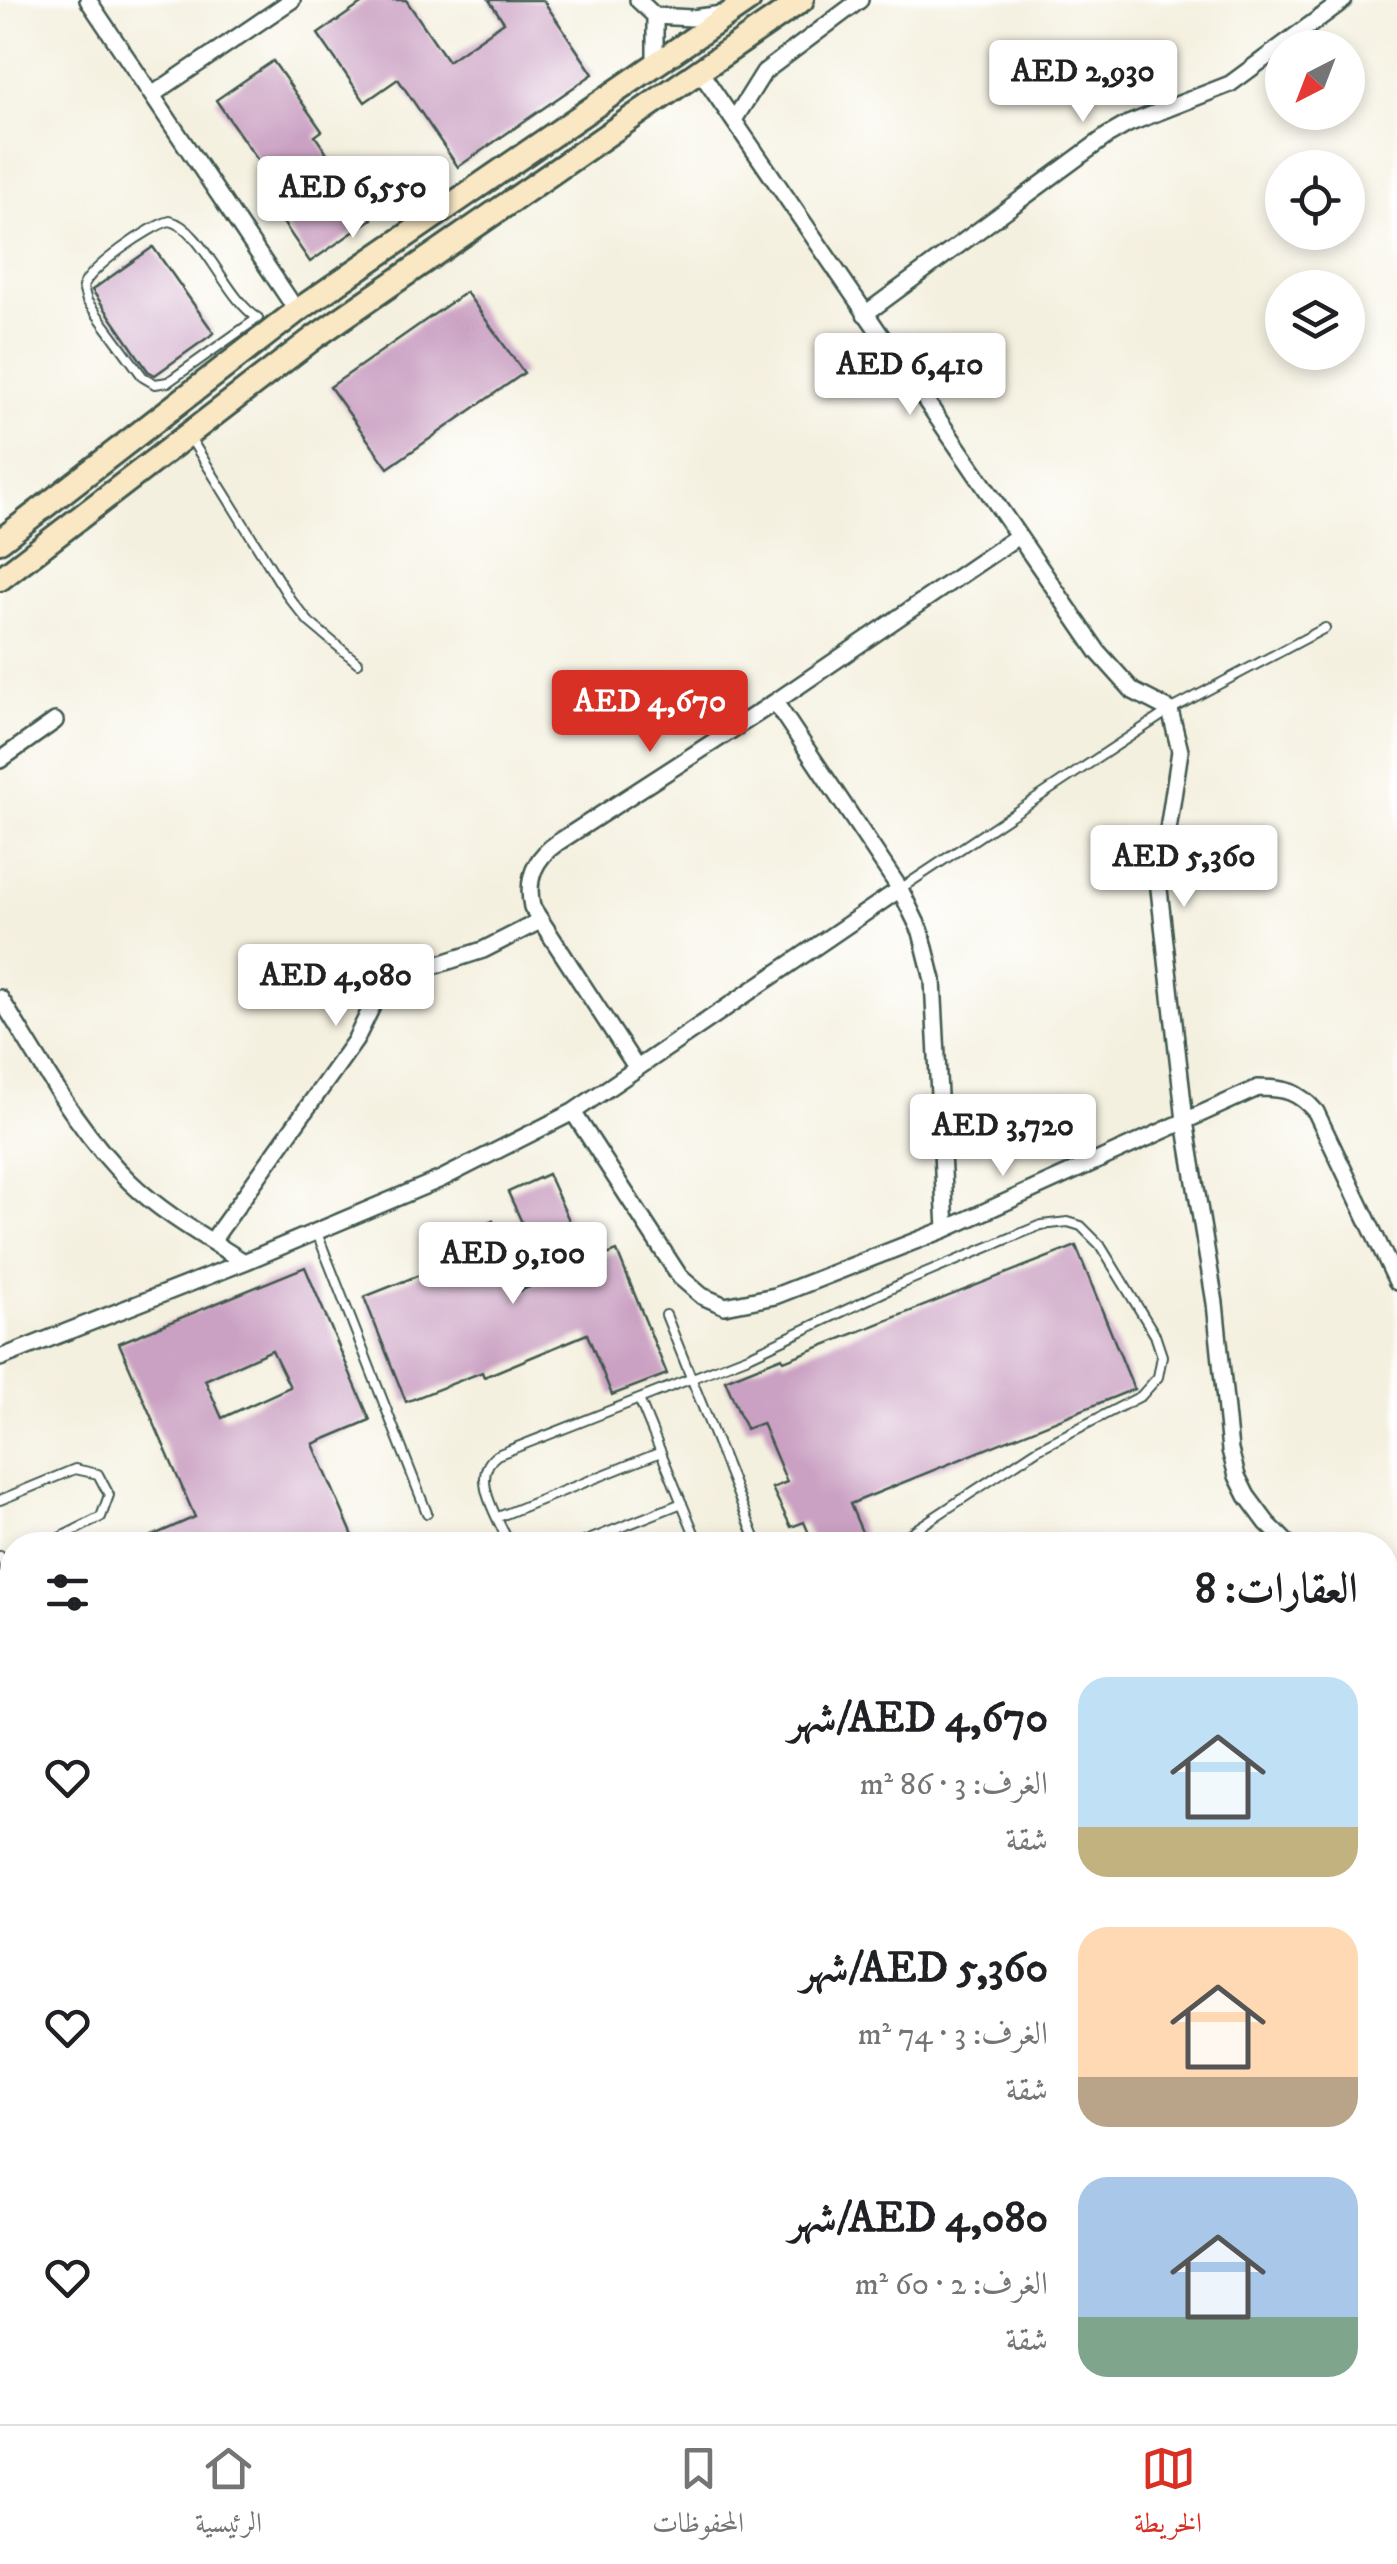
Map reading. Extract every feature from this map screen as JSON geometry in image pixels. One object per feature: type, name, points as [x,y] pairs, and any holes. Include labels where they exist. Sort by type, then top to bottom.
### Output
[{"type":"main road","points":[[0,579],[314,337],[802,0]]},
{"type":"main road","points":[[0,541],[291,316],[739,6]]},
{"type":"street","points":[[88,0],[291,316]]},
{"type":"street","points":[[152,95],[292,0]]},
{"type":"street","points":[[638,0],[654,16],[692,18],[739,6]]},
{"type":"street","points":[[734,120],[764,72],[860,0]]},
{"type":"street","points":[[865,314],[1096,143],[1128,124],[1230,84],[1344,0]]},
{"type":"street","points":[[654,16],[655,65]]},
{"type":"street","points":[[699,70],[1116,675],[1133,691],[1170,710],[1180,751],[1158,889],[1186,1121],[1215,1303],[1230,1450],[1247,1496],[1276,1532]]},
{"type":"street","points":[[636,1067],[540,920],[529,892],[536,863],[544,851],[775,702],[1018,536]]},
{"type":"street","points":[[775,702],[900,889],[921,932],[933,980],[946,1229]]},
{"type":"street","points":[[0,760],[54,721]]},
{"type":"street","points":[[0,1358],[441,1179],[573,1112],[900,889]]},
{"type":"street","points":[[212,1241],[355,1041],[380,990],[400,977],[482,950],[540,920]]},
{"type":"street","points":[[0,998],[110,1162],[158,1206],[244,1262]]},
{"type":"street","points":[[573,1112],[680,1277],[702,1296],[725,1306],[775,1296],[946,1229],[1258,1088],[1282,1088],[1300,1094],[1316,1112],[1397,1282]]},
{"type":"lane","points":[[258,318],[240,302],[185,228],[170,222],[156,227],[93,270],[83,288],[87,300],[138,372],[155,384],[168,382],[258,318],[291,316]]},
{"type":"lane","points":[[188,434],[290,599],[309,622],[358,664]]},
{"type":"lane","points":[[900,889],[1170,710],[1325,628]]},
{"type":"lane","points":[[504,1532],[484,1483],[483,1474],[490,1460],[752,1355],[889,1289],[1041,1225],[1068,1222],[1092,1234],[1160,1345],[1161,1366],[1154,1384],[1141,1396],[1038,1449],[912,1532]]},
{"type":"lane","points":[[316,1231],[427,1513]]},
{"type":"lane","points":[[666,1315],[753,1532]]},
{"type":"lane","points":[[639,1399],[694,1532]]},
{"type":"lane","points":[[498,1518],[661,1452]]},
{"type":"lane","points":[[0,1500],[75,1468],[98,1474],[109,1494],[101,1516],[70,1532]]},
{"type":"lane","points":[[609,1532],[682,1503]]},
{"type":"building","points":[[367,0],[406,0],[448,61],[504,22],[489,0],[543,0],[593,74],[458,167],[398,79],[365,102],[318,34]]},
{"type":"building","points":[[273,61],[322,131],[315,136],[372,219],[310,262],[269,202],[281,194],[216,100]]},
{"type":"building","points":[[153,247],[214,333],[155,375],[148,371],[92,290]]},
{"type":"building","points":[[466,292],[524,373],[388,468],[330,387]]},
{"type":"building","points":[[548,1174],[588,1262],[617,1251],[667,1374],[612,1395],[587,1334],[484,1377],[482,1372],[406,1402],[364,1297],[442,1266],[433,1245],[493,1221],[520,1291],[548,1279],[508,1192]]},
{"type":"building","points":[[1076,1246],[1134,1389],[850,1504],[862,1532],[808,1532],[804,1522],[791,1527],[772,1488],[787,1482],[762,1423],[746,1429],[725,1380],[782,1357],[784,1361]]},
{"type":"building","points":[[305,1267],[370,1420],[313,1444],[351,1532],[161,1532],[195,1517],[119,1343]],"holes":[[[272,1350],[290,1387],[222,1418],[205,1380]]]}]
